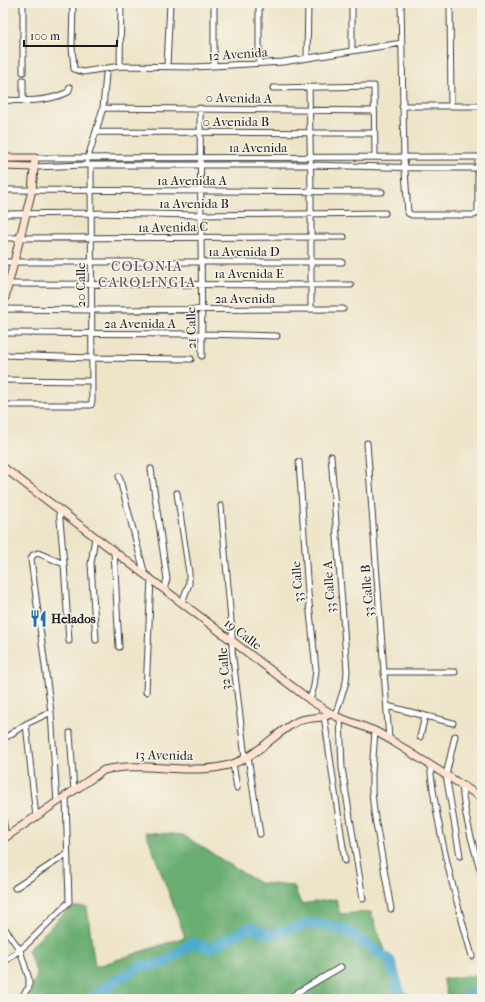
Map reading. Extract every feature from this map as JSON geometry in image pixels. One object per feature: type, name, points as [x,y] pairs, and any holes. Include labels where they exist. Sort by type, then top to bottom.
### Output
[{"type":"main road","points":[[3,158],[35,158],[32,190],[15,262],[6,284],[3,308]]},
{"type":"main road","points":[[3,166],[35,167]]},
{"type":"main road","name":"19 Calle","points":[[3,467],[310,700],[336,715],[375,731],[482,797]]},
{"type":"main road","name":"13 Avenida","points":[[4,838],[104,770],[116,767],[186,768],[233,764],[246,757],[297,721],[336,715]]},
{"type":"street","points":[[23,3],[23,72]]},
{"type":"street","name":"12 Avenida","points":[[73,3],[72,47],[74,69],[83,72],[120,66],[168,66],[195,68],[283,62],[402,43]]},
{"type":"street","points":[[120,66],[121,3]]},
{"type":"street","points":[[168,66],[170,3]]},
{"type":"street","points":[[214,3],[214,66]]},
{"type":"street","points":[[259,3],[259,63]]},
{"type":"street","points":[[307,58],[308,3]]},
{"type":"street","points":[[352,3],[352,51]]},
{"type":"street","points":[[401,3],[402,106],[408,213],[412,216],[474,215],[478,213],[480,157]]},
{"type":"street","points":[[450,3],[451,106]]},
{"type":"street","points":[[85,165],[97,132],[103,108],[106,74]]},
{"type":"street","points":[[23,80],[23,101]]},
{"type":"street","points":[[273,88],[374,86],[375,157]]},
{"type":"street","points":[[309,87],[311,165],[311,309]]},
{"type":"street","points":[[3,100],[31,101],[63,95],[68,92],[70,88]]},
{"type":"street","points":[[402,106],[482,106]]},
{"type":"street","name":"0 Avenida A","points":[[103,108],[374,111]]},
{"type":"street","name":"21 Calle","points":[[200,108],[202,356]]},
{"type":"street","name":"0 Avenida B","points":[[97,132],[374,133]]},
{"type":"street","name":"1a Avenida","points":[[35,158],[480,157]]},
{"type":"street","name":"1a Avenida","points":[[35,167],[85,165],[311,165],[480,168]]},
{"type":"street","name":"20 Calle","points":[[3,405],[91,405],[91,165]]},
{"type":"street","name":"1a Avenida A","points":[[3,190],[382,192]]},
{"type":"street","name":"1a Avenida B","points":[[3,214],[92,213],[201,215],[385,213]]},
{"type":"street","name":"1a Avenida C","points":[[3,238],[344,237]]},
{"type":"street","name":"1a Avenida D","points":[[3,262],[342,262]]},
{"type":"street","name":"1a Avenida E","points":[[6,284],[351,285]]},
{"type":"street","name":"2a Avenida","points":[[3,308],[92,310],[343,309]]},
{"type":"street","name":"2a Avenida A","points":[[3,333],[277,336]]},
{"type":"street","points":[[3,355],[191,359]]},
{"type":"street","points":[[3,380],[91,380]]},
{"type":"street","name":"33 Calle B","points":[[366,442],[389,739]]},
{"type":"street","name":"33 Calle A","points":[[331,456],[347,671],[346,682],[336,715],[342,768],[363,899]]},
{"type":"street","name":"33 Calle","points":[[299,462],[308,593],[316,670],[310,700]]},
{"type":"street","points":[[151,469],[167,580],[164,589]]},
{"type":"street","points":[[119,476],[148,576],[146,692]]},
{"type":"street","points":[[177,493],[190,573],[189,584],[182,602]]},
{"type":"street","name":"32 Calle","points":[[221,506],[233,642],[232,650],[246,757],[260,834]]},
{"type":"street","points":[[59,509],[69,640]]},
{"type":"street","points":[[94,537],[91,564],[96,640]]},
{"type":"street","points":[[114,551],[119,647]]},
{"type":"street","points":[[57,803],[51,712],[31,559],[33,555],[38,553],[64,564]]},
{"type":"street","points":[[384,672],[455,672]]},
{"type":"street","points":[[387,706],[453,723]]},
{"type":"street","points":[[8,736],[26,724],[51,712]]},
{"type":"street","points":[[324,716],[345,861]]},
{"type":"street","points":[[420,737],[426,716]]},
{"type":"street","points":[[26,724],[36,817]]},
{"type":"street","points":[[375,731],[372,792],[374,812],[391,909]]},
{"type":"street","points":[[70,733],[74,791]]},
{"type":"street","points":[[455,736],[446,776],[460,856]]},
{"type":"street","points":[[233,764],[237,788]]},
{"type":"street","points":[[430,766],[438,823],[446,862],[472,956]]},
{"type":"street","points":[[462,785],[463,798],[474,849],[482,876]]},
{"type":"street","points":[[3,963],[20,950],[69,902],[66,797]]},
{"type":"street","points":[[3,819],[4,838]]},
{"type":"street","points":[[15,888],[67,854]]},
{"type":"street","points":[[3,926],[20,950],[29,979],[29,987],[20,999]]},
{"type":"street","points":[[288,999],[341,967]]},
{"type":"green space","points":[[146,832],[183,835],[259,883],[294,886],[301,904],[336,899],[340,914],[371,912],[403,999],[26,999],[37,975],[28,950],[70,907],[87,907],[95,967],[185,937]]},
{"type":"green space","points":[[482,974],[482,999],[448,999],[443,979]]},
{"type":"waterway","points":[[91,999],[110,984],[141,966],[164,963],[192,943],[211,948],[250,927],[270,935],[312,923],[346,930],[390,961],[400,994],[406,999]]},
{"type":"waterway","points":[[463,999],[477,991],[482,990]]},
{"type":"place","name":"Helados","points":[[38,618]]},
{"type":"district","name":"COLONIA CAROLINGIA","points":[[147,274]]}]
